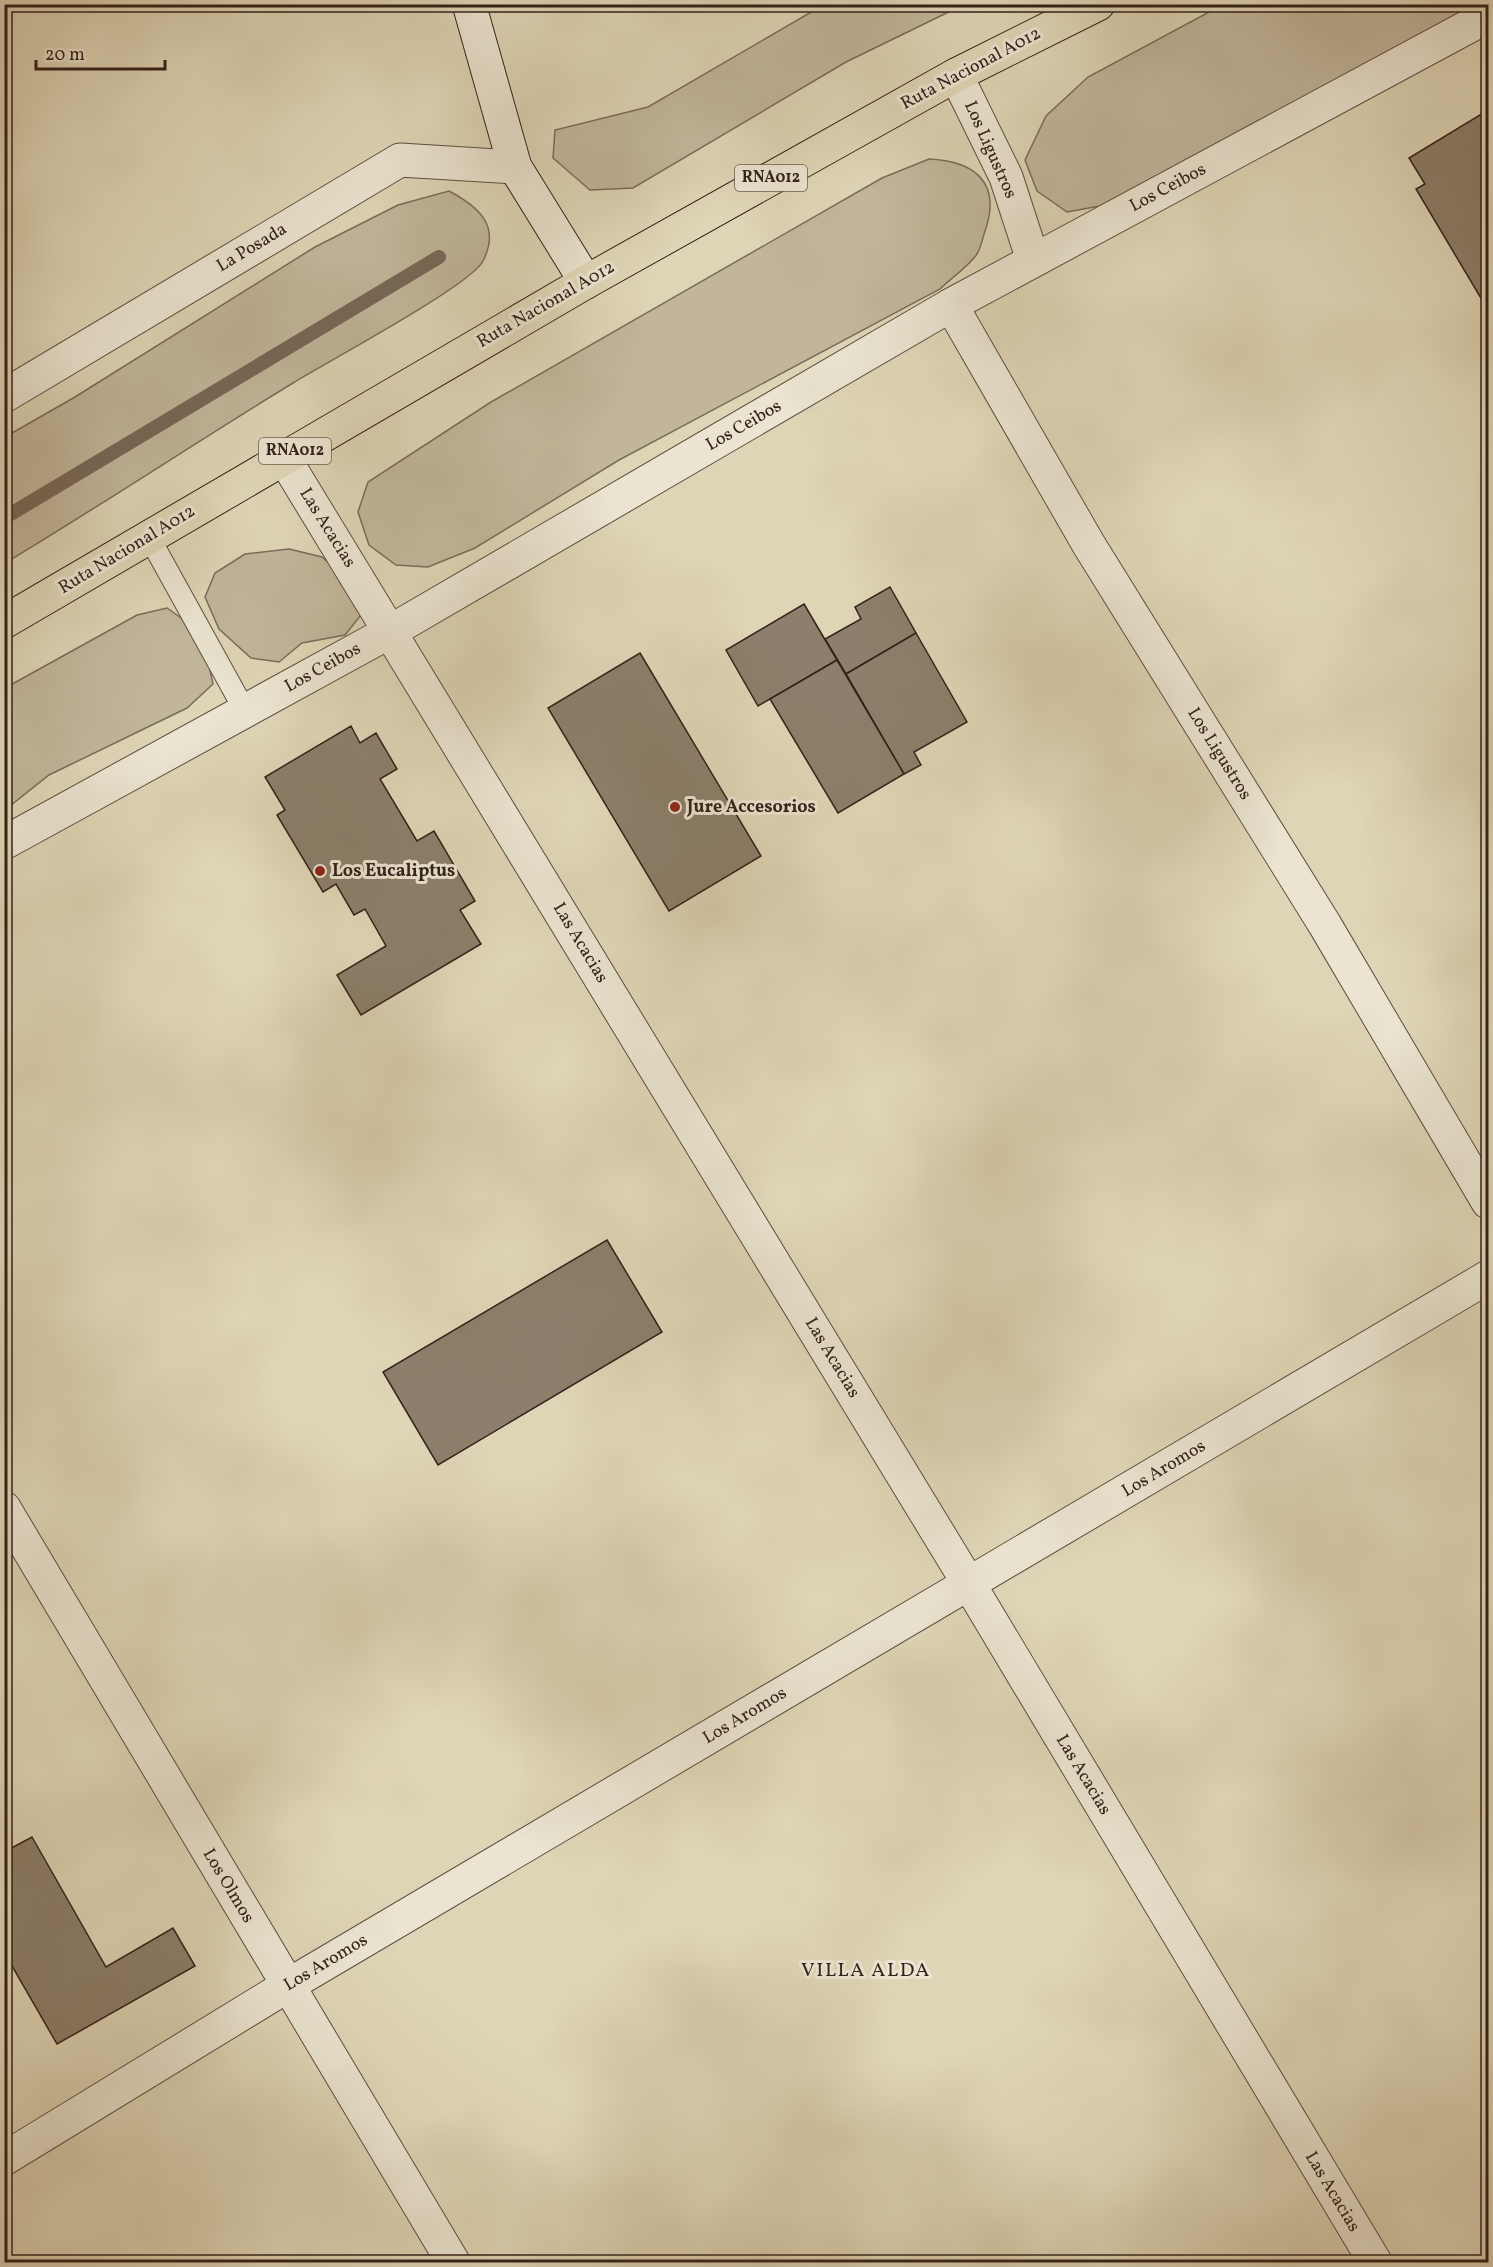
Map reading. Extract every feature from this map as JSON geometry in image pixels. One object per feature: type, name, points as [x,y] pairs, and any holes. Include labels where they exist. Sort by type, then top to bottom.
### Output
[{"type":"highway","name":"Ruta Nacional A012","points":[[4,622],[586,282],[956,75],[1098,4]]},
{"type":"street","points":[[469,4],[515,167],[586,282]]},
{"type":"street","name":"Los Ceibos","points":[[4,843],[391,631],[951,305],[1488,16]]},
{"type":"street","name":"Los Ligustros","points":[[956,75],[1006,177],[1033,260]]},
{"type":"street","name":"La Posada","points":[[4,396],[400,160],[515,167]]},
{"type":"street","name":"Los Ligustros","points":[[951,305],[1089,545],[1325,925],[1488,1202]]},
{"type":"street","name":"Las Acacias","points":[[284,458],[969,1584],[1375,2262]]},
{"type":"street","name":"Los Aromos","points":[[4,2159],[287,1986],[1488,1277]]},
{"type":"street","name":"Los Olmos","points":[[4,1508],[453,2262]]},
{"type":"lane","points":[[149,537],[245,711]]},
{"type":"shaded area","points":[[825,4],[963,5],[846,62],[633,188],[590,190],[553,158],[555,130],[648,107]]},
{"type":"shaded area","points":[[1222,5],[1476,5],[1100,206],[1067,212],[1037,191],[1025,160],[1046,116],[1088,77]]},
{"type":"shaded area","points":[[929,159],[959,164],[970,169],[980,177],[990,198],[990,212],[978,251],[969,263],[940,289],[619,460],[475,548],[428,567],[396,565],[369,545],[358,512],[368,482],[491,402],[882,178]]},
{"type":"shaded area","points":[[449,191],[478,211],[488,228],[490,238],[488,249],[483,261],[472,273],[426,305],[293,383],[5,563],[5,437],[75,397],[315,247],[398,205]]},
{"type":"shaded area","points":[[289,549],[322,557],[350,582],[361,615],[345,635],[302,643],[279,662],[251,658],[219,629],[205,597],[215,573],[245,554]]},
{"type":"shaded area","points":[[167,608],[194,627],[208,661],[213,684],[187,708],[49,775],[5,810],[5,688],[137,615]]},
{"type":"building","points":[[1488,110],[1488,310],[1416,189],[1425,184],[1409,158]]},
{"type":"building","points":[[890,587],[916,633],[846,674],[825,639],[861,619],[855,607]]},
{"type":"building","points":[[804,604],[837,660],[758,706],[726,650]]},
{"type":"building","points":[[916,633],[967,722],[914,752],[921,765],[904,774],[846,674]]},
{"type":"building","points":[[640,653],[761,856],[669,911],[548,708]]},
{"type":"building","points":[[837,660],[904,774],[838,813],[770,699]]},
{"type":"building","points":[[351,726],[360,743],[376,733],[397,769],[380,779],[417,841],[434,831],[475,901],[460,910],[481,944],[361,1015],[337,975],[386,946],[365,909],[354,915],[336,884],[323,892],[277,815],[285,810],[265,777]]},
{"type":"building","points":[[607,1240],[662,1332],[438,1465],[383,1372]]},
{"type":"building","points":[[32,1837],[106,1967],[173,1928],[195,1966],[57,2044],[4,1952],[4,1852]]},
{"type":"waterway","points":[[4,518],[439,257]]},
{"type":"place","name":"Jure Accesorios","points":[[675,807]]},
{"type":"place","name":"Los Eucaliptus","points":[[320,871]]},
{"type":"district","name":"VILLA ALDA","points":[[866,1971]]}]
